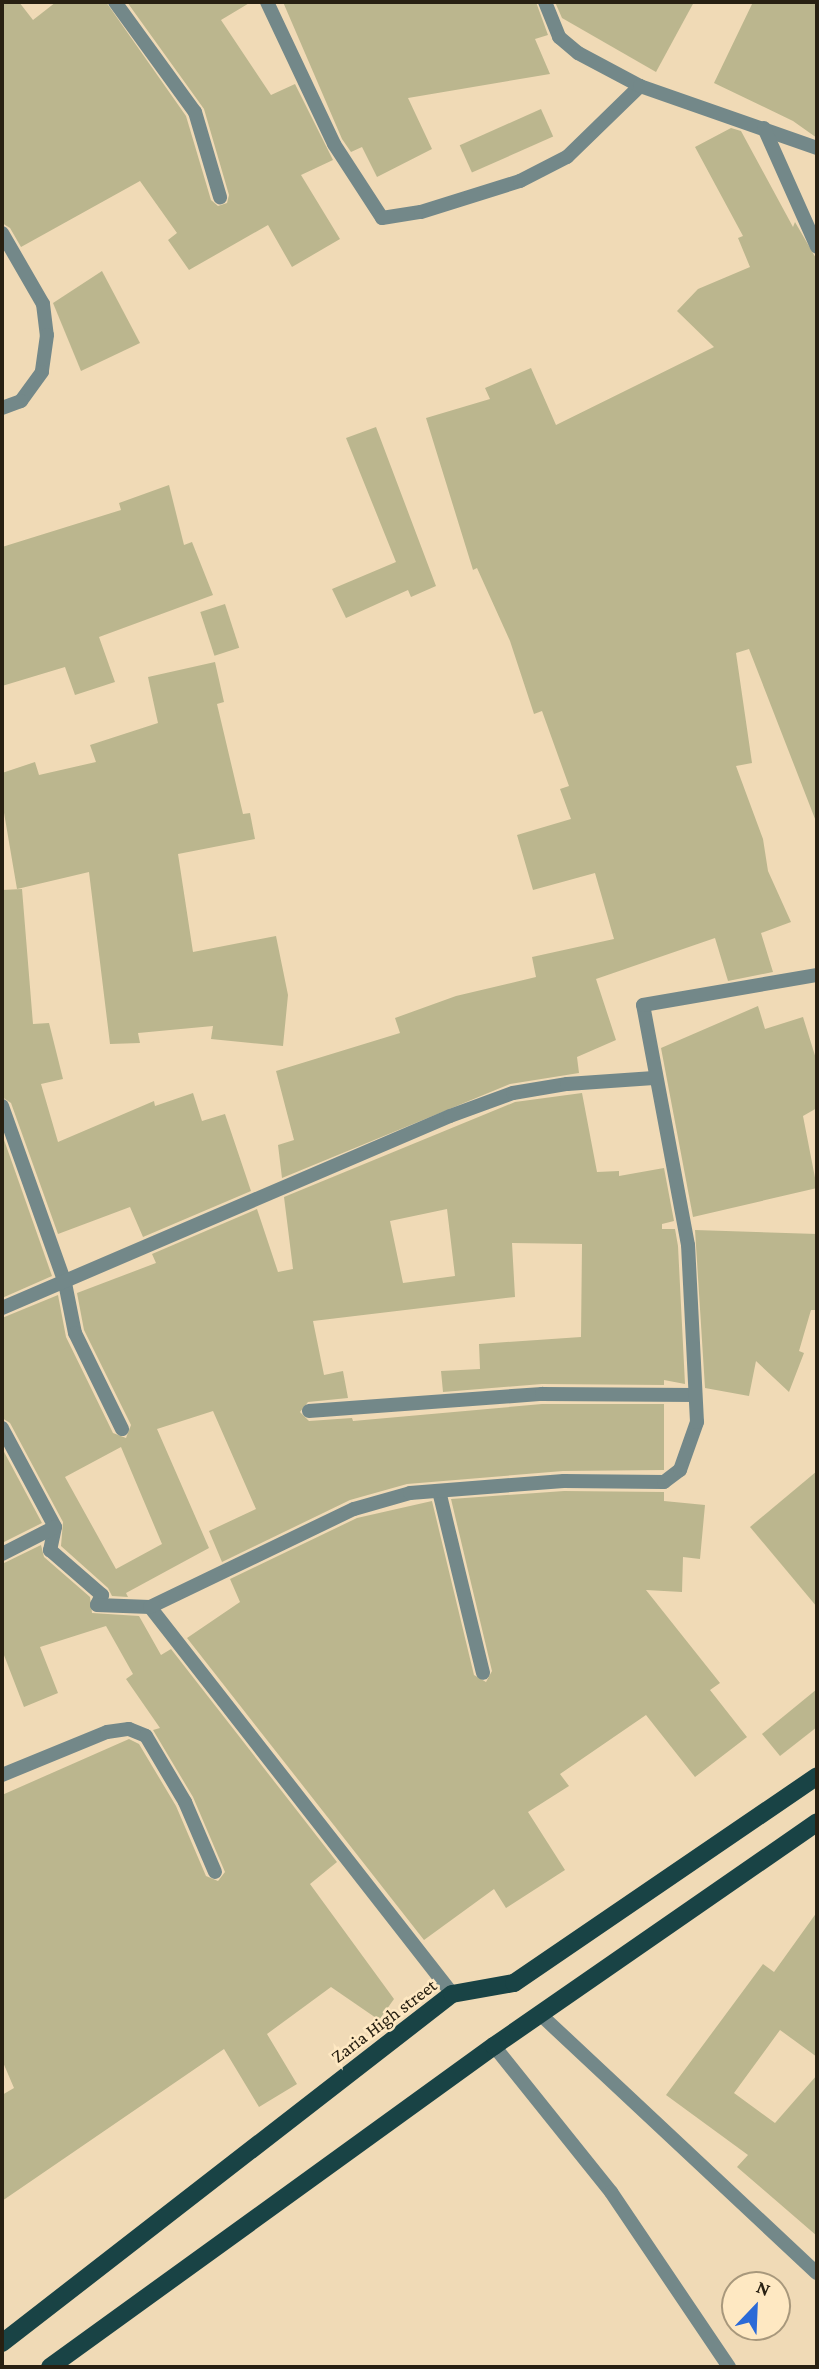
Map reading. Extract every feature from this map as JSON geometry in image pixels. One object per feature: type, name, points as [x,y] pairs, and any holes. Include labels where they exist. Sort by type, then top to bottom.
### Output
[{"type":"main road","name":"Zaria High street","points":[[2,2343],[452,1994],[514,1983],[817,1776]]},
{"type":"main road","points":[[50,2367],[494,2046],[542,2016],[817,1822]]},
{"type":"street","points":[[115,2],[195,112],[220,197]]},
{"type":"street","points":[[267,2],[334,144],[382,218],[421,212],[520,181],[567,157],[640,86]]},
{"type":"street","points":[[545,2],[559,37],[640,86],[817,148]]},
{"type":"street","points":[[764,128],[817,247]]},
{"type":"street","points":[[2,233],[43,304],[47,335],[42,372],[21,401],[2,408]]},
{"type":"street","points":[[2,1428],[55,1527],[50,1550],[102,1595],[97,1605],[150,1607],[354,1509],[410,1493],[564,1481],[664,1482],[687,1459],[697,1422],[688,1245],[654,1078],[643,1005],[817,975]]},
{"type":"street","points":[[2,1308],[65,1283],[210,1217],[513,1093],[567,1084],[654,1078]]},
{"type":"street","points":[[2,1106],[65,1283],[75,1333],[122,1429]]},
{"type":"street","points":[[309,1411],[542,1394],[695,1395]]},
{"type":"street","points":[[439,1491],[483,1673]]},
{"type":"street","points":[[2,1554],[55,1527]]},
{"type":"street","points":[[150,1607],[452,1994]]},
{"type":"street","points":[[2,1774],[107,1732],[129,1729],[146,1736],[184,1802],[215,1872]]},
{"type":"street","points":[[542,2016],[817,2273]]},
{"type":"street","points":[[494,2046],[611,2192],[729,2367]]},
{"type":"building","points":[[2,2],[19,2],[33,20],[56,2],[106,2],[186,116],[211,200],[218,206],[227,203],[229,195],[204,109],[127,2],[251,2],[221,20],[271,95],[295,84],[333,160],[301,175],[340,239],[292,267],[268,225],[189,270],[168,240],[177,233],[140,181],[21,247],[10,228],[2,223]]},
{"type":"building","points":[[283,2],[536,2],[548,35],[535,39],[550,74],[408,98],[432,149],[377,177],[362,147],[351,152],[342,139]]},
{"type":"building","points":[[555,2],[694,2],[656,72],[562,18]]},
{"type":"building","points":[[753,2],[817,2],[817,138],[793,121],[714,83]]},
{"type":"building","points":[[541,109],[553,136],[472,173],[460,145]]},
{"type":"building","points":[[731,128],[741,131],[793,227],[795,222],[817,260],[817,824],[749,649],[736,653],[752,763],[736,766],[763,839],[768,871],[791,922],[761,933],[773,972],[728,981],[715,938],[596,979],[616,1040],[577,1057],[579,1073],[510,1084],[282,1178],[278,1145],[294,1140],[276,1071],[400,1033],[395,1018],[456,996],[536,977],[532,957],[614,939],[595,873],[533,890],[517,835],[571,819],[560,789],[569,786],[542,711],[534,714],[510,641],[477,568],[473,570],[426,418],[490,399],[485,388],[531,368],[556,425],[714,347],[677,311],[698,289],[750,267],[738,238],[743,236],[695,147]]},
{"type":"building","points":[[102,271],[140,343],[81,371],[53,303]]},
{"type":"building","points":[[376,427],[436,586],[411,597],[408,590],[346,618],[332,589],[396,562],[346,438]]},
{"type":"building","points":[[169,485],[184,545],[192,542],[213,595],[99,637],[115,682],[75,695],[65,667],[2,686],[2,547],[121,510],[119,503]]},
{"type":"building","points":[[225,604],[239,648],[214,656],[200,612]]},
{"type":"building","points":[[215,662],[224,702],[217,704],[243,814],[250,813],[255,839],[178,854],[193,952],[276,936],[288,995],[283,1046],[211,1039],[213,1026],[138,1033],[140,1043],[110,1044],[89,872],[17,889],[2,801],[2,773],[35,762],[39,775],[96,762],[90,745],[158,723],[148,677]]},
{"type":"building","points":[[22,889],[33,1024],[49,1023],[63,1079],[41,1084],[58,1142],[154,1101],[155,1106],[193,1093],[202,1121],[225,1114],[251,1191],[143,1237],[130,1207],[58,1234],[11,1103],[2,1097],[2,890]]},
{"type":"building","points":[[758,1006],[765,1029],[803,1017],[817,1062],[817,1108],[803,1116],[817,1188],[693,1217],[661,1048]]},
{"type":"building","points":[[582,1093],[597,1172],[619,1171],[619,1176],[664,1168],[674,1221],[662,1224],[662,1229],[675,1229],[678,1246],[685,1384],[664,1380],[664,1385],[542,1384],[443,1392],[441,1371],[480,1369],[479,1344],[581,1337],[582,1244],[512,1243],[515,1297],[313,1321],[324,1375],[343,1371],[348,1398],[308,1402],[300,1412],[309,1421],[352,1418],[353,1421],[542,1404],[664,1404],[664,1470],[563,1471],[407,1484],[350,1500],[222,1562],[209,1531],[256,1509],[213,1411],[157,1429],[209,1548],[126,1593],[128,1597],[112,1596],[108,1588],[61,1546],[63,1522],[10,1423],[2,1418],[2,1318],[58,1295],[66,1337],[113,1433],[126,1438],[131,1425],[84,1330],[77,1293],[156,1263],[152,1254],[257,1209],[278,1272],[293,1269],[284,1197],[515,1102]],"holes":[[[447,1209],[455,1276],[403,1283],[390,1221]],[[121,1447],[162,1544],[116,1569],[65,1477]]]},
{"type":"building","points":[[2,1134],[52,1276],[2,1298]]},
{"type":"building","points":[[695,1230],[817,1234],[815,1310],[811,1310],[799,1351],[804,1353],[789,1392],[756,1361],[749,1396],[705,1388]]},
{"type":"building","points":[[2,1448],[42,1523],[2,1543]]},
{"type":"building","points":[[817,1471],[817,1607],[750,1527]]},
{"type":"building","points":[[564,1491],[664,1492],[664,1501],[705,1505],[700,1559],[683,1557],[682,1592],[646,1590],[720,1683],[710,1690],[747,1737],[695,1777],[646,1715],[560,1774],[569,1786],[528,1812],[565,1870],[506,1908],[494,1889],[424,1940],[187,1638],[240,1602],[230,1579],[357,1518],[432,1501],[474,1675],[486,1682],[492,1671],[451,1499]]},
{"type":"building","points":[[41,1545],[44,1557],[90,1597],[92,1613],[139,1616],[161,1655],[171,1649],[337,1862],[310,1884],[394,1999],[379,2020],[331,1987],[267,2034],[297,2084],[259,2107],[224,2049],[2,2201],[2,2095],[14,2088],[2,2060],[2,1795],[129,1739],[139,1744],[176,1806],[206,1876],[218,1881],[225,1872],[193,1797],[153,1730],[160,1728],[126,1679],[133,1674],[106,1626],[40,1647],[58,1693],[24,1707],[2,1650],[2,1564]]},
{"type":"building","points":[[817,1689],[817,1727],[780,1756],[762,1734]]},
{"type":"building","points":[[817,1912],[817,2057],[780,2030],[734,2093],[775,2123],[817,2075],[817,2236],[737,2167],[748,2155],[666,2095],[763,1964],[774,1972]]}]
